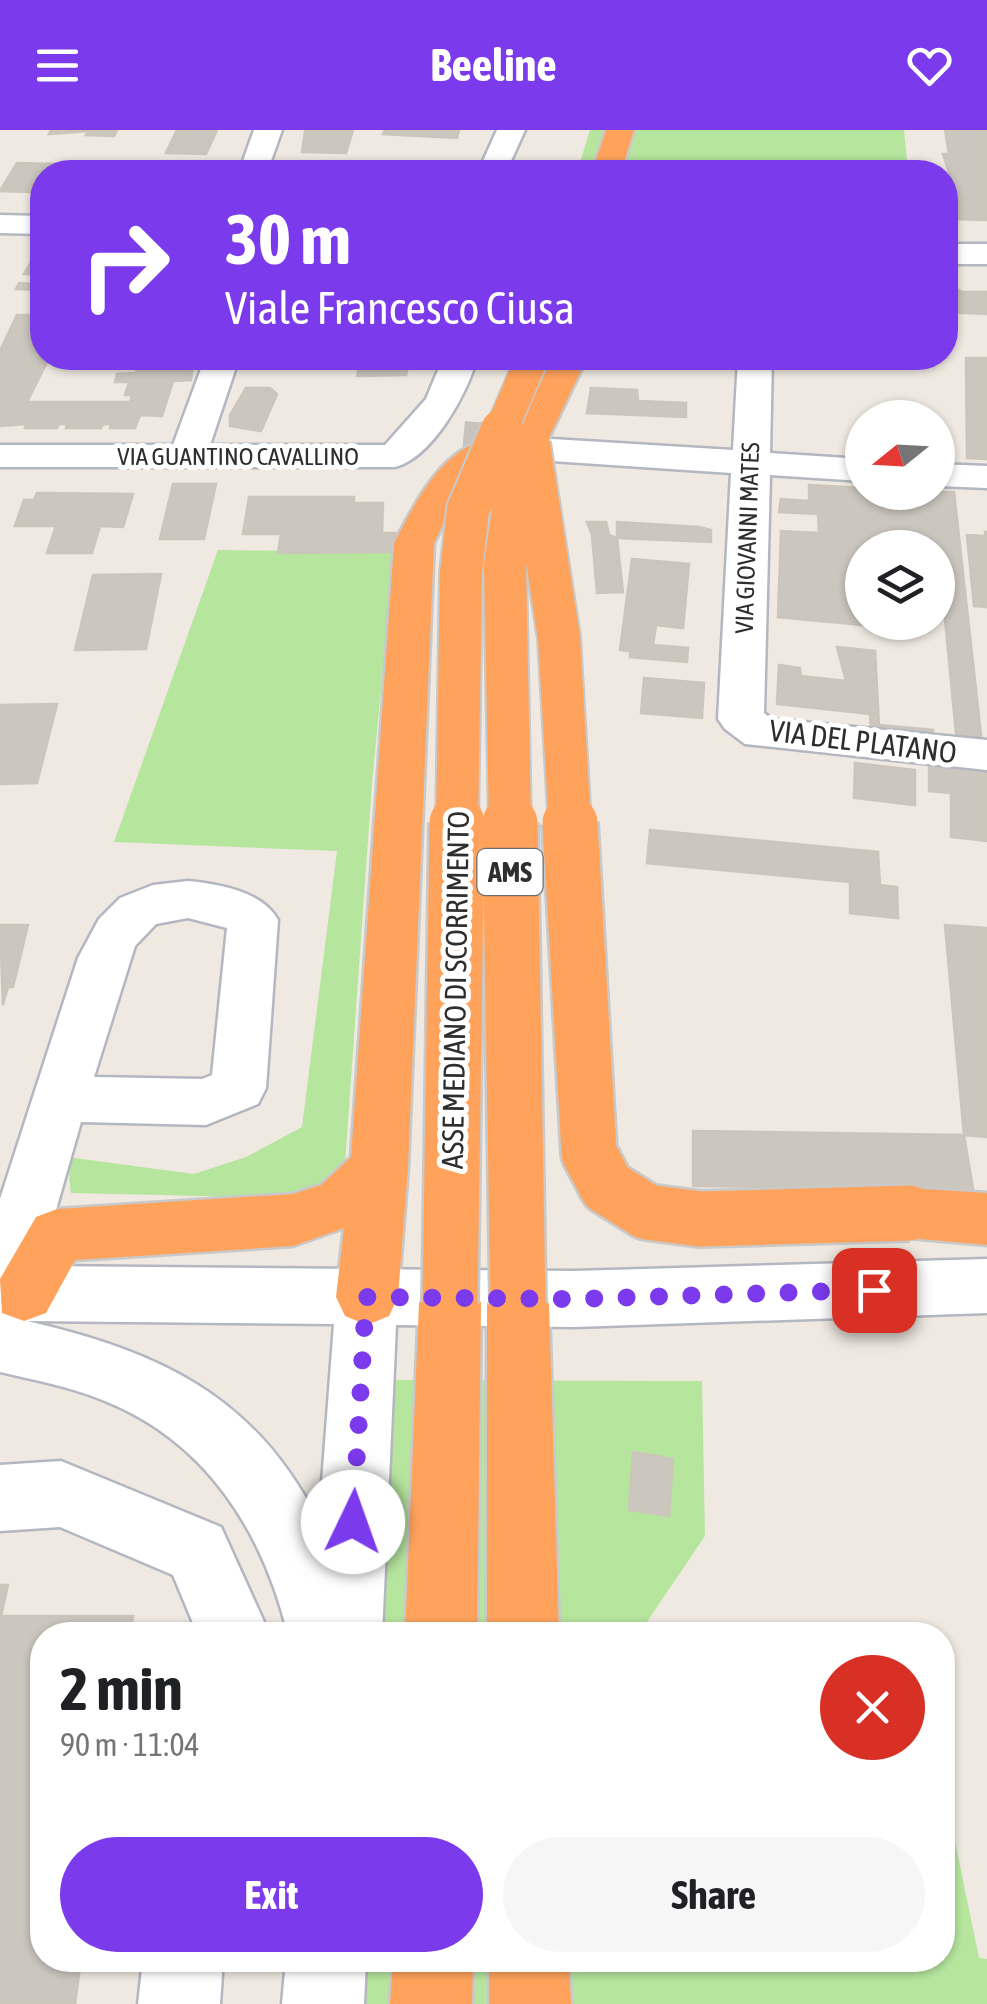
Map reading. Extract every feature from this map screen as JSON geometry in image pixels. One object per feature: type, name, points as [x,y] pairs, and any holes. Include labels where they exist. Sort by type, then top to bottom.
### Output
[{"type":"highway","points":[[611,160],[620,130]]},
{"type":"highway","name":"ASSE MEDIANO DI SCORRIMENTO","points":[[523,1622],[506,566],[514,489],[508,446],[529,370]]},
{"type":"highway","name":"ASSE MEDIANO DI SCORRIMENTO","points":[[441,1622],[461,573],[468,510],[562,370]]},
{"type":"highway","points":[[366,1297],[379,1167],[414,544],[442,488],[508,446],[559,638],[589,1153],[608,1187],[647,1212],[700,1219],[909,1213],[987,1219]]},
{"type":"highway","points":[[7,1306],[57,1235],[293,1220],[341,1204],[379,1167]]},
{"type":"highway","points":[[431,2004],[432,1972]]},
{"type":"highway","points":[[529,1972],[530,2004]]},
{"type":"street","points":[[257,160],[268,130]]},
{"type":"street","points":[[497,160],[511,130]]},
{"type":"street","points":[[958,240],[987,240]]},
{"type":"street","points":[[958,254],[987,254]]},
{"type":"street","points":[[187,457],[218,370]]},
{"type":"street","points":[[395,456],[430,422],[457,370]]},
{"type":"street","name":"VIA GIOVANNI MATES","points":[[741,719],[754,370]]},
{"type":"street","points":[[508,446],[845,469]]},
{"type":"street","name":"VIA GUANTINO CAVALLINO","points":[[0,456],[395,456],[402,467],[508,446]]},
{"type":"street","points":[[955,476],[987,478]]},
{"type":"street","name":"VIA DEL PLATANO","points":[[741,719],[760,733],[987,755]]},
{"type":"street","points":[[7,1306],[59,1099]]},
{"type":"street","points":[[7,1306],[366,1297],[574,1299],[987,1286]]},
{"type":"street","points":[[347,1622],[366,1297]]},
{"type":"street","points":[[7,1306],[203,1421],[263,1485],[312,1578],[321,1622]]},
{"type":"street","points":[[0,1498],[61,1494],[196,1551],[228,1622]]},
{"type":"street","points":[[178,2004],[182,1972]]},
{"type":"street","points":[[324,2004],[325,1972]]},
{"type":"green space","points":[[590,130],[904,130],[907,160],[581,160]]},
{"type":"green space","points":[[218,550],[394,552],[372,784],[345,1164],[330,1184],[293,1198],[71,1193],[67,1157],[194,1174],[246,1157],[302,1127],[337,851],[114,842]]},
{"type":"green space","points":[[384,1380],[702,1381],[705,1536],[647,1622],[372,1622]]},
{"type":"green space","points":[[955,1841],[979,1958],[987,1959],[987,2004],[353,2004],[354,1972],[955,1972]]},
{"type":"building","points":[[51,130],[117,130],[114,136],[86,135],[88,131],[49,134]]},
{"type":"building","points":[[177,130],[217,130],[206,154],[166,153]]},
{"type":"building","points":[[353,130],[346,153],[302,152],[305,131]]},
{"type":"building","points":[[385,130],[459,130],[457,138],[383,134]]},
{"type":"building","points":[[945,130],[987,130],[987,220],[958,219],[958,160],[945,160],[943,154],[949,154]]},
{"type":"building","points":[[17,163],[30,163],[30,192],[0,191]]},
{"type":"building","points":[[19,283],[30,284],[30,290],[16,289]]},
{"type":"building","points":[[958,289],[987,292],[987,314],[958,313]]},
{"type":"building","points":[[17,315],[30,315],[30,370],[43,370],[27,402],[130,402],[132,395],[125,395],[129,382],[115,382],[117,374],[192,370],[191,380],[173,381],[162,416],[140,415],[135,428],[110,428],[111,424],[101,428],[66,428],[67,424],[57,428],[0,426],[0,351]]},
{"type":"building","points":[[966,358],[987,358],[987,459],[967,458]]},
{"type":"building","points":[[358,370],[407,370],[406,375],[357,376]]},
{"type":"building","points":[[246,388],[270,388],[277,394],[261,431],[230,426],[230,415]]},
{"type":"building","points":[[591,388],[637,390],[638,401],[686,403],[686,417],[587,413]]},
{"type":"building","points":[[173,484],[216,484],[204,539],[160,539]]},
{"type":"building","points":[[809,485],[845,487],[845,510],[955,510],[955,501],[982,744],[957,743],[947,640],[955,640],[955,530],[845,530],[845,623],[778,617],[781,531],[819,533],[818,514],[779,512],[781,499],[809,501]]},
{"type":"building","points":[[37,493],[133,494],[123,527],[100,526],[92,553],[47,553],[56,526],[15,526],[24,500],[34,500]]},
{"type":"building","points":[[249,497],[354,497],[354,503],[383,503],[382,533],[395,533],[394,552],[278,553],[281,534],[243,534]]},
{"type":"building","points":[[587,522],[606,522],[609,535],[617,538],[623,592],[597,593],[592,535]]},
{"type":"building","points":[[617,522],[699,527],[711,530],[711,542],[617,538]]},
{"type":"building","points":[[987,532],[987,607],[974,606],[967,535],[986,536]]},
{"type":"building","points":[[632,559],[689,564],[683,628],[656,625],[653,645],[688,648],[687,662],[630,657],[630,651],[620,650]]},
{"type":"building","points":[[161,574],[146,649],[75,650],[93,575]]},
{"type":"building","points":[[837,647],[875,651],[879,725],[933,730],[934,740],[871,733],[870,714],[777,704],[779,665],[800,668],[801,676],[846,681]]},
{"type":"building","points":[[644,678],[704,683],[702,718],[641,713]]},
{"type":"building","points":[[57,704],[37,783],[0,784],[0,705]]},
{"type":"building","points":[[855,763],[915,770],[915,805],[854,798]]},
{"type":"building","points":[[929,764],[987,770],[987,841],[951,837],[951,793],[929,791]]},
{"type":"building","points":[[650,830],[878,852],[880,885],[897,887],[898,918],[850,913],[850,882],[647,863]]},
{"type":"building","points":[[0,925],[28,925],[13,987],[8,987],[3,1005]]},
{"type":"building","points":[[945,925],[987,928],[987,1137],[964,1135]]},
{"type":"building","points":[[693,1131],[964,1135],[973,1189],[693,1186]]},
{"type":"building","points":[[633,1452],[673,1459],[669,1516],[629,1510]]},
{"type":"building","points":[[0,1585],[8,1585],[1,1616],[133,1616],[132,1622],[30,1622],[30,1972],[79,1972],[75,2004],[0,2004]]},
{"type":"tunnel","points":[[463,442],[549,450]]},
{"type":"route","points":[[353,1522],[366,1297],[574,1299],[874,1290]]}]
